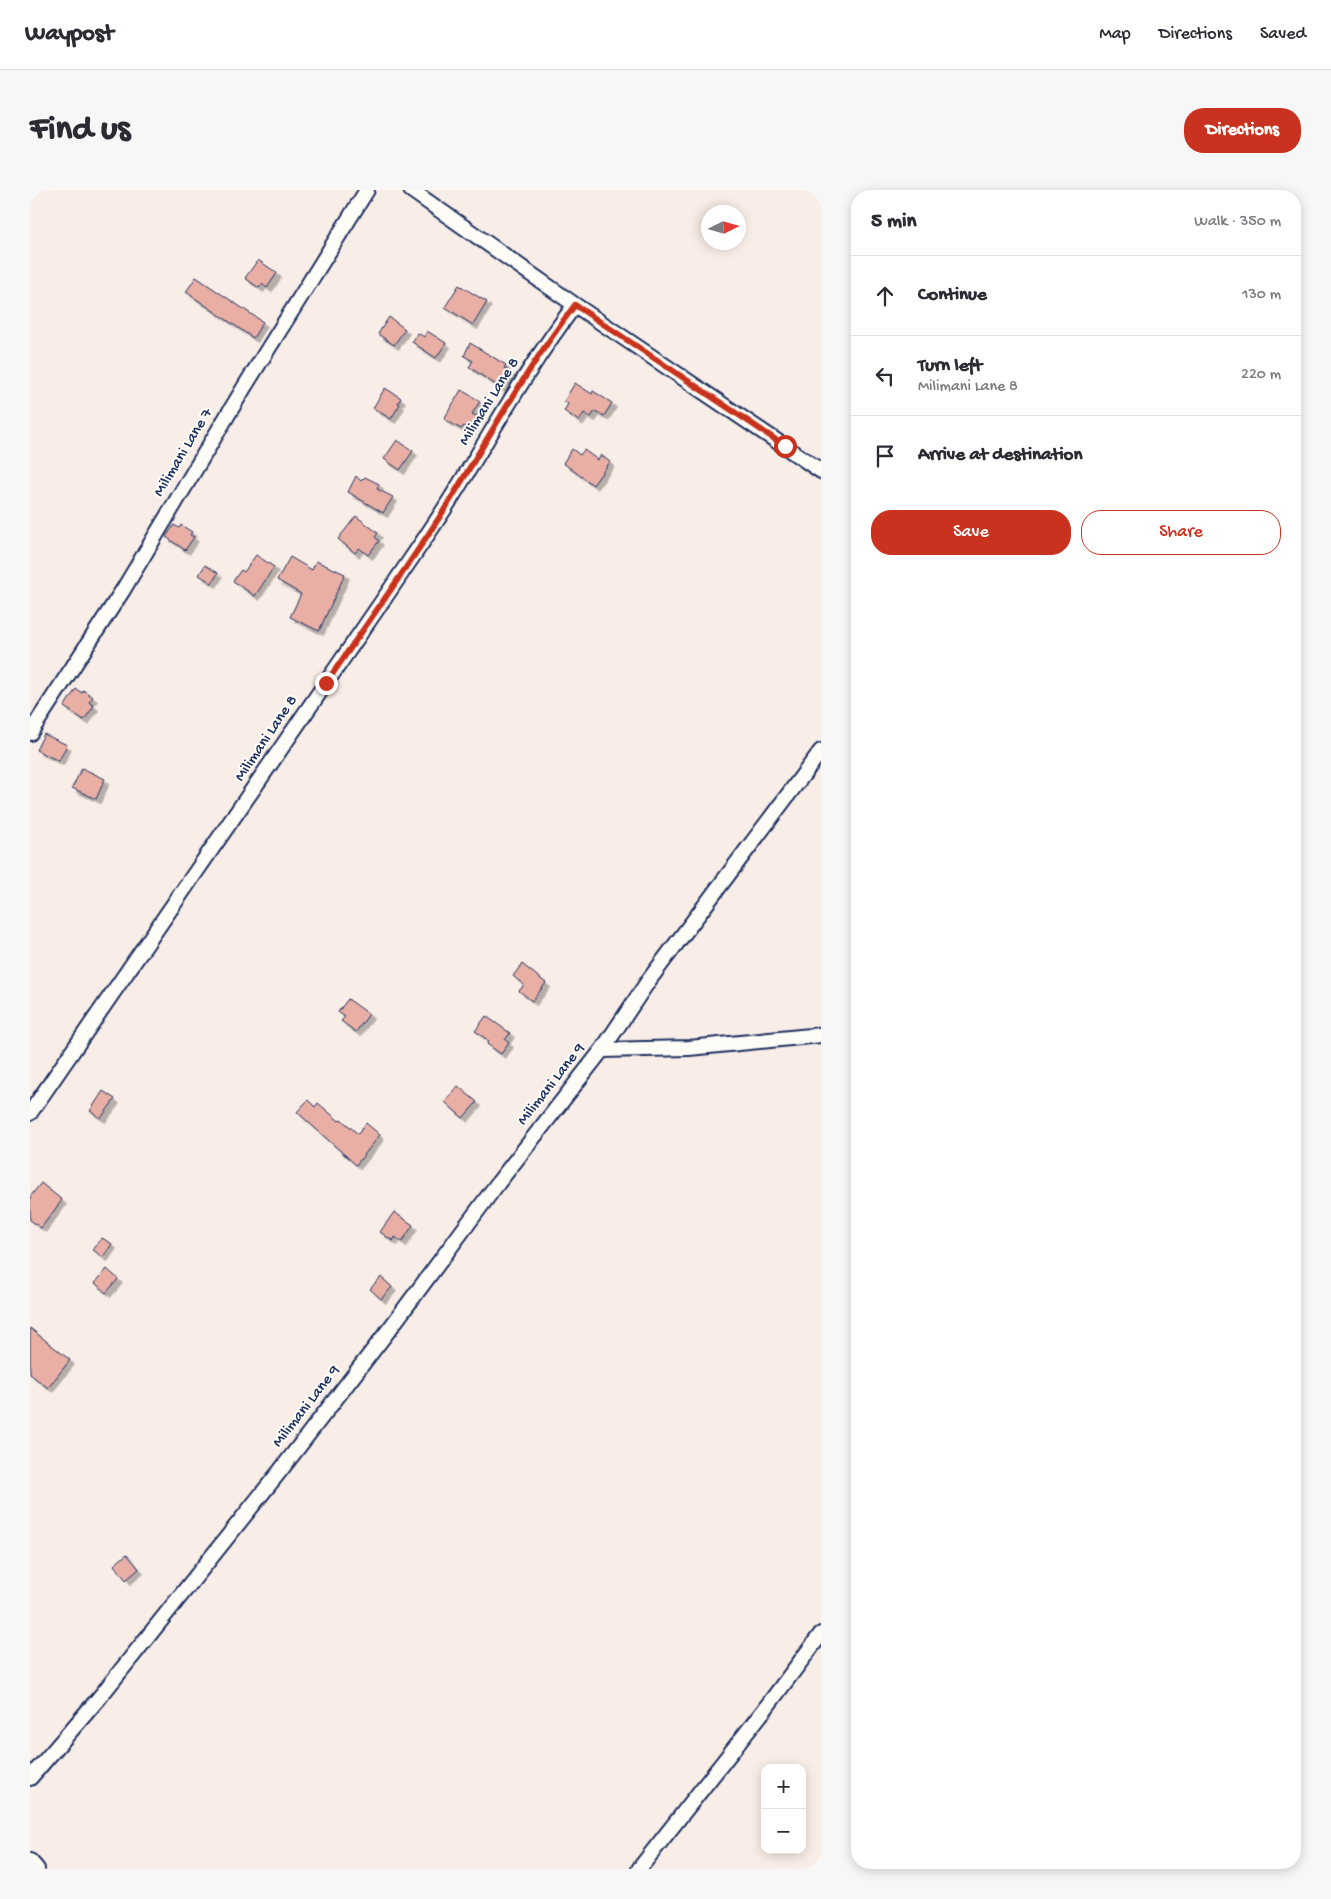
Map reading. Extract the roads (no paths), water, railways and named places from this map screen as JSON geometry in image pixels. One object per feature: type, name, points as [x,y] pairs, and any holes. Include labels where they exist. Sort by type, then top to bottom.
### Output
[{"type":"street","name":"Milimani Lane 7","points":[[30,733],[122,590],[245,386],[367,190]]},
{"type":"street","points":[[411,190],[575,305],[821,472]]},
{"type":"street","name":"Milimani Lane 8","points":[[30,1113],[396,582],[446,507],[495,425],[556,330],[575,305]]},
{"type":"street","name":"Milimani Lane 9","points":[[30,1778],[99,1698],[280,1471],[498,1183],[602,1050],[649,980],[821,751]]},
{"type":"street","points":[[602,1050],[688,1048],[821,1035]]},
{"type":"street","points":[[639,1869],[765,1709],[821,1634]]},
{"type":"street","points":[[30,1861],[36,1869]]}]
